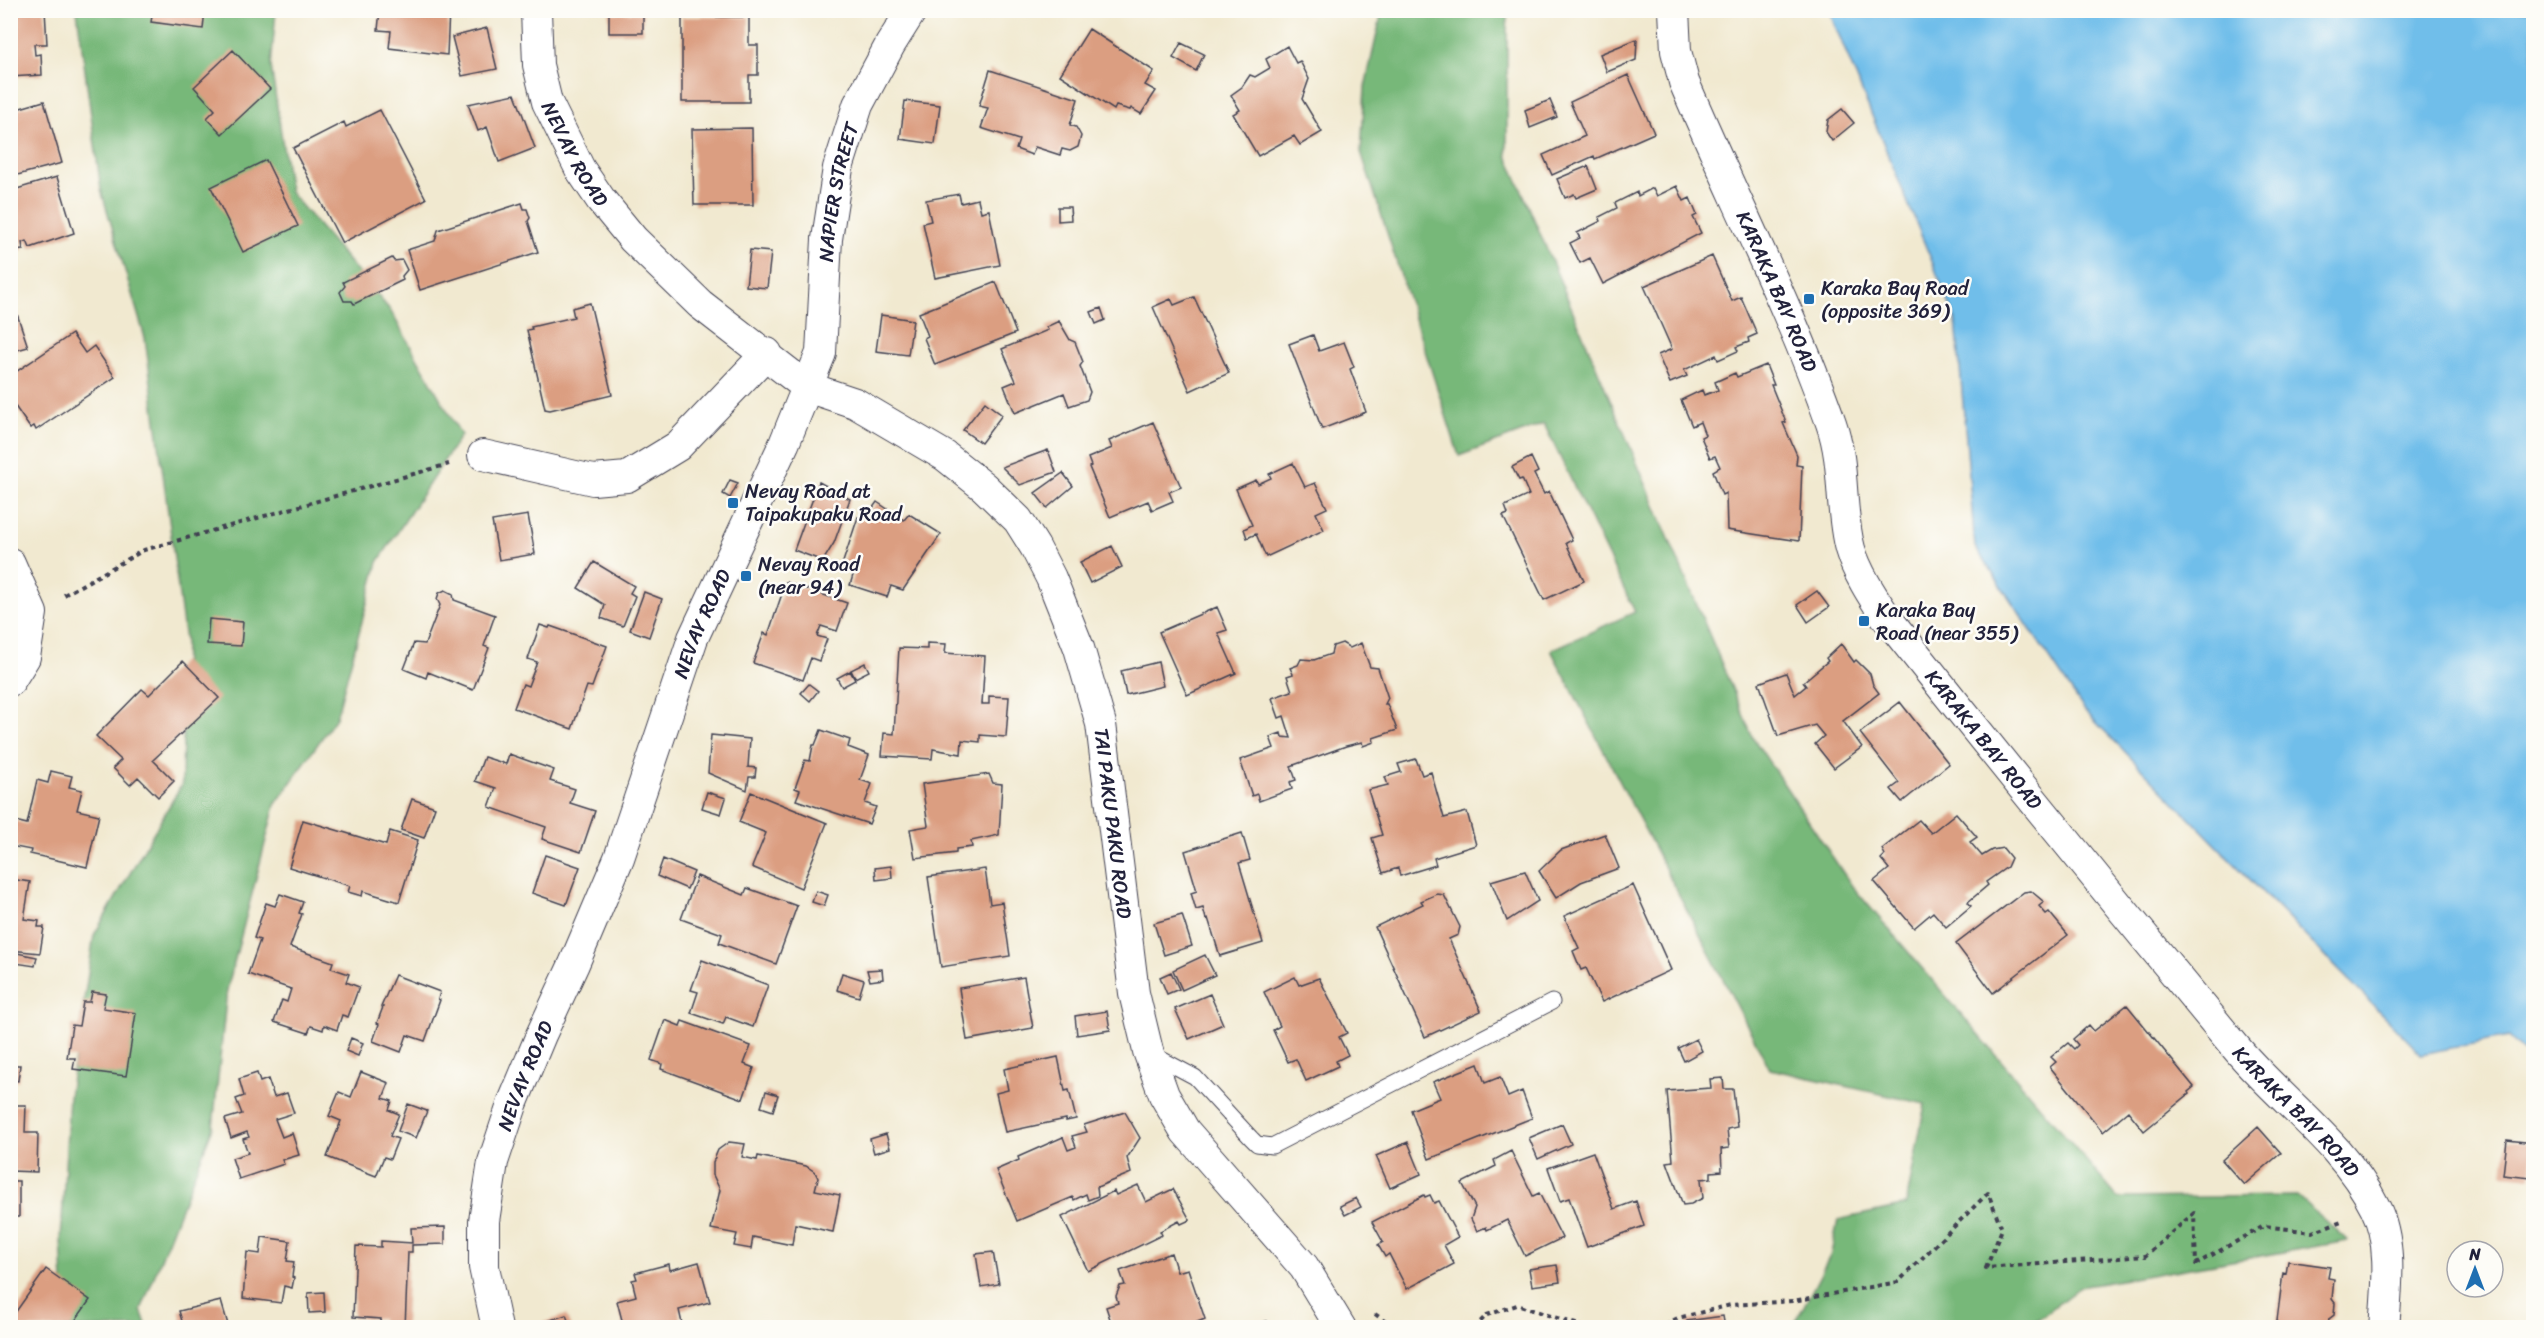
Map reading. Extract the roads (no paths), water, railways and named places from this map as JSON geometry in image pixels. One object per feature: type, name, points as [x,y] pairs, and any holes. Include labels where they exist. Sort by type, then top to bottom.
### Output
[{"type":"street","name":"NEVAY ROAD","points":[[496,1328],[484,1267],[484,1221],[493,1162],[541,1035],[619,858],[693,638],[775,464],[807,387],[700,304],[665,272],[633,239],[585,177],[547,102],[538,65],[536,10]]},
{"type":"street","name":"NAPIER STREET","points":[[807,387],[820,353],[827,239],[838,168],[858,105],[890,45],[912,10]]},
{"type":"street","name":"KARAKA BAY ROAD","points":[[1674,10],[1676,51],[1684,82],[1811,370],[1833,427],[1843,480],[1850,549],[1870,592],[1893,626],[2153,948],[2248,1061],[2355,1173],[2376,1208],[2385,1239],[2387,1292],[2384,1328]]},
{"type":"street","points":[[483,455],[593,480],[627,477],[678,446],[766,353]]},
{"type":"street","name":"TAI PAKU PAKU ROAD","points":[[807,387],[855,403],[945,456],[984,487],[1018,520],[1051,578],[1079,648],[1101,724],[1134,993],[1148,1051],[1164,1095],[1185,1131],[1304,1267],[1341,1328]]},
{"type":"street","points":[[10,563],[32,613],[25,657],[10,681]]},
{"type":"lane","points":[[1148,1051],[1195,1077],[1257,1144],[1272,1146],[1552,1002]]},
{"type":"water","points":[[1829,11],[2533,11],[2533,1061],[2508,1037],[2421,1054],[2085,711],[1975,547],[1956,320]]},
{"type":"place","name":"Karaka Bay Road (opposite 369)","points":[[1809,299]]},
{"type":"place","name":"Nevay Road at Taipakupaku Road","points":[[733,503]]},
{"type":"place","name":"Nevay Road (near 94)","points":[[746,576]]},
{"type":"place","name":"Karaka Bay Road (near 355)","points":[[1864,621]]}]
